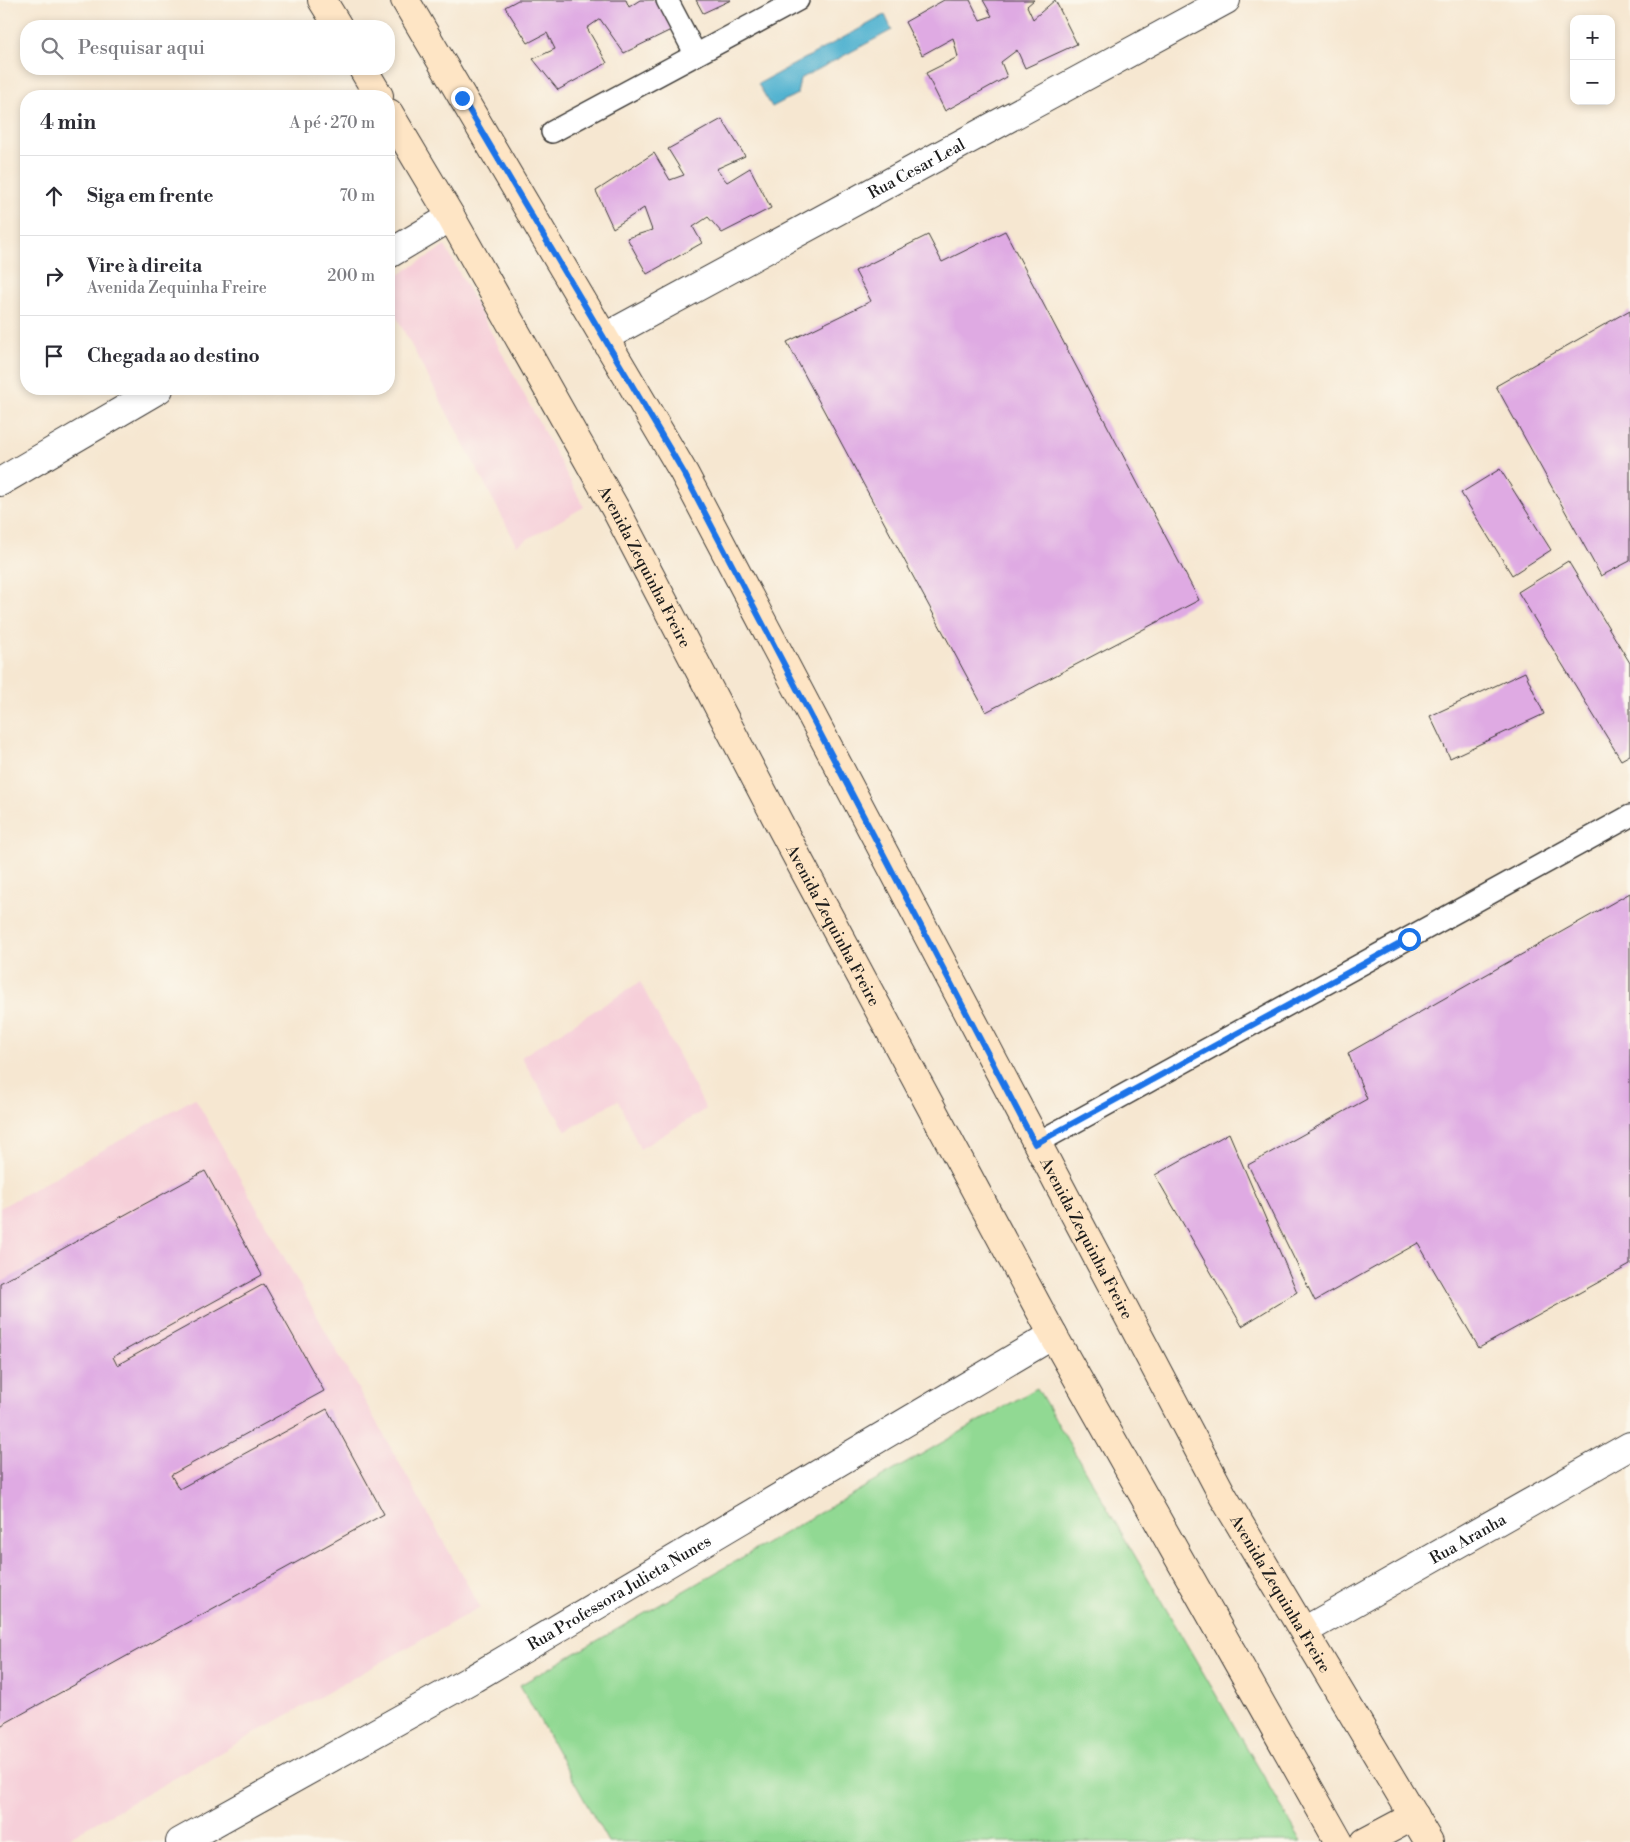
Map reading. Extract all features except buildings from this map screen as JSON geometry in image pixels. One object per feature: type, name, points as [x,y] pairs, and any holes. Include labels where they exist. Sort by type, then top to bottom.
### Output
[{"type":"main road","points":[[322,0],[334,20]]},
{"type":"main road","name":"Avenida Zequinha Freire","points":[[404,0],[684,473],[1035,1144],[1223,1496],[1429,1842]]},
{"type":"main road","points":[[367,75],[375,90]]},
{"type":"main road","name":"Avenida Zequinha Freire","points":[[395,123],[451,217],[616,510],[786,836],[1053,1334],[1339,1842]]},
{"type":"main road","points":[[1365,1842],[1414,1816]]},
{"type":"street","name":"Rua Cesar Leal","points":[[605,337],[1226,0]]},
{"type":"street","points":[[395,250],[451,217]]},
{"type":"street","points":[[0,482],[148,395]]},
{"type":"street","name":"Rua Professora Julieta Nunes","points":[[180,1842],[474,1678],[1053,1334]]},
{"type":"street","name":"Rua Aranha","points":[[1304,1631],[1630,1446]]},
{"type":"lane","points":[[667,0],[696,54]]},
{"type":"lane","points":[[552,132],[798,0]]},
{"type":"lane","points":[[1035,1144],[1630,816]]},
{"type":"shaded area","points":[[445,246],[584,507],[517,545],[395,314],[395,277]]},
{"type":"shaded area","points":[[640,982],[706,1109],[640,1149],[618,1100],[566,1131],[521,1057]]},
{"type":"shaded area","points":[[195,1098],[480,1607],[61,1842],[0,1842],[0,1208]]},
{"type":"green space","points":[[1037,1388],[1302,1842],[608,1842],[520,1685]]},
{"type":"water","points":[[885,15],[892,30],[800,79],[797,94],[772,107],[758,84]]},
{"type":"route","points":[[462,98],[684,473],[1035,1144],[1409,939]]}]
